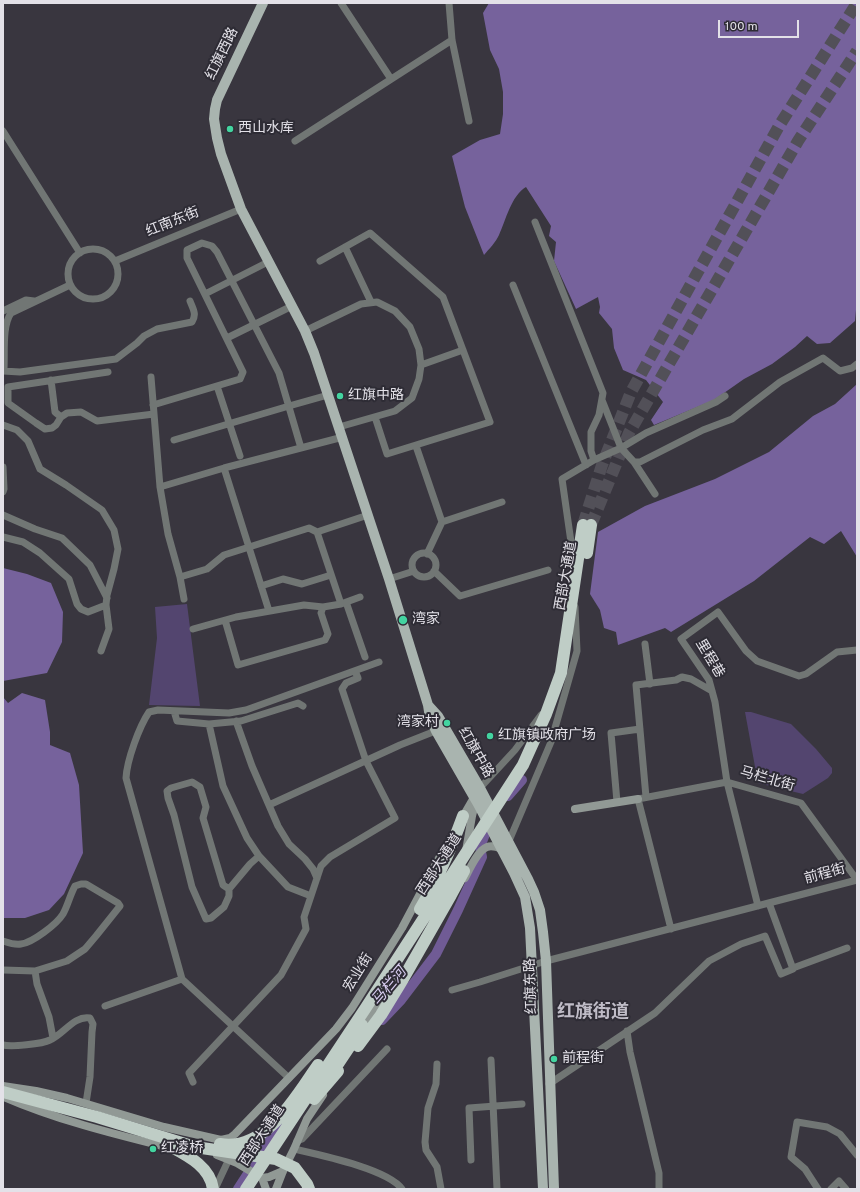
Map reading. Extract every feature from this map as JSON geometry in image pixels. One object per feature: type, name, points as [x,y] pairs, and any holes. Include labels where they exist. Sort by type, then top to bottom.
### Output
[{"type":"highway","name":"西部大通道","points":[[246,1189],[523,765],[546,714],[561,673],[587,525],[566,674],[550,716],[527,767],[374,1003],[354,1040],[253,1189]]},
{"type":"highway","points":[[379,987],[390,962],[444,865],[463,816]]},
{"type":"highway","points":[[314,1099],[342,1067],[381,1015],[463,876]]},
{"type":"highway","points":[[155,1135],[181,1136],[228,1145],[249,1141],[261,1134],[280,1117],[327,1052],[365,1009]]},
{"type":"highway","points":[[3,1089],[36,1101],[97,1117],[195,1147],[276,1159],[295,1168],[309,1189]]},
{"type":"highway","points":[[97,1117],[166,1144],[188,1156],[200,1164],[206,1172],[214,1189]]},
{"type":"main road","name":"红旗西路","points":[[214,119],[217,100],[222,87],[262,3]]},
{"type":"main road","name":"红旗中路","points":[[214,119],[221,154],[241,209],[292,306],[314,353],[389,579],[428,705],[430,718],[440,729],[478,797]]},
{"type":"main road","name":"宏业街","points":[[86,1103],[164,1127],[221,1140],[230,1138],[336,1029],[352,1008],[402,928],[463,816],[478,797]]},
{"type":"main road","points":[[463,876],[468,835],[478,797]]},
{"type":"main road","name":"红旗东路","points":[[478,797],[528,879],[540,910],[544,932],[546,961],[549,1084],[554,1189]]},
{"type":"main road","points":[[576,809],[642,798]]},
{"type":"main road","points":[[276,1189],[307,1119],[375,1010],[444,914],[463,876],[479,854],[487,847],[506,842]]},
{"type":"main road","name":"红旗东路","points":[[506,842],[524,897],[530,928],[543,1189]]},
{"type":"main road","points":[[336,1029],[348,1032],[352,1040],[352,1048]]},
{"type":"main road","points":[[3,1089],[36,1090],[86,1103]]},
{"type":"main road","points":[[3,1096],[33,1109],[96,1129],[170,1148],[215,1154],[229,1159],[254,1172],[262,1178],[266,1189]]},
{"type":"main road","points":[[229,1159],[235,1134]]},
{"type":"main road","points":[[262,1178],[283,1171]]},
{"type":"street","points":[[341,3],[391,78]]},
{"type":"street","points":[[449,3],[452,40],[470,121]]},
{"type":"street","points":[[296,141],[391,78],[452,40]]},
{"type":"street","points":[[3,131],[80,252]]},
{"type":"street","name":"红南东街","points":[[115,261],[241,209]]},
{"type":"street","points":[[535,222],[603,393],[599,415],[591,432],[591,451],[594,460]]},
{"type":"street","points":[[320,261],[370,233],[443,297],[490,422],[387,454],[375,417]]},
{"type":"street","points":[[153,405],[240,378],[243,372],[187,258],[187,250],[202,243],[212,246],[217,252],[279,373],[301,448]]},
{"type":"street","points":[[345,247],[371,302]]},
{"type":"street","points":[[93,249],[102,250],[115,261],[118,269],[118,277],[112,292],[105,297],[97,300],[81,297],[70,285],[68,268],[71,261],[80,252],[93,249]]},
{"type":"street","points":[[205,294],[268,262]]},
{"type":"street","points":[[70,285],[12,313],[8,318],[3,370],[20,372],[116,359],[144,336],[157,329],[192,322],[195,314],[190,301]]},
{"type":"street","points":[[513,286],[586,465]]},
{"type":"street","points":[[3,310],[26,300],[37,301]]},
{"type":"street","points":[[304,331],[361,304],[377,302],[395,311],[410,327],[419,349],[421,365],[419,379],[412,398],[395,411],[339,427]]},
{"type":"street","points":[[227,338],[292,306]]},
{"type":"street","points":[[421,365],[463,350]]},
{"type":"street","points":[[634,462],[640,462],[704,430],[732,419],[780,382],[823,358],[840,370],[852,368],[857,364]]},
{"type":"street","points":[[108,372],[8,387],[8,403],[45,429],[52,428],[61,417],[67,413],[81,412],[97,420],[154,414]]},
{"type":"street","points":[[151,377],[160,487],[168,534],[180,577],[184,599]]},
{"type":"street","points":[[51,380],[55,412],[61,417]]},
{"type":"street","points":[[217,386],[240,456]]},
{"type":"street","points":[[174,440],[328,395]]},
{"type":"street","points":[[506,842],[551,742],[577,651],[574,558],[562,479],[594,460],[621,448],[646,433],[716,402],[726,396]]},
{"type":"street","points":[[602,400],[621,448],[634,462],[655,494]]},
{"type":"street","points":[[3,425],[17,430],[28,441],[40,469],[102,510],[114,530],[118,549],[106,602],[88,612],[81,609],[77,604],[69,579],[40,553],[23,542],[3,537]]},
{"type":"street","points":[[160,487],[224,468],[343,437]]},
{"type":"street","points":[[416,446],[442,522],[427,554]]},
{"type":"street","points":[[3,467],[3,492]]},
{"type":"street","points":[[224,468],[269,611]]},
{"type":"street","points":[[442,522],[502,502]]},
{"type":"street","points":[[3,515],[35,529],[62,538],[90,565],[98,579],[106,602],[110,629],[101,651]]},
{"type":"street","points":[[316,532],[368,515]]},
{"type":"street","points":[[180,577],[207,569],[224,555],[309,528],[316,532],[331,574],[365,657]]},
{"type":"street","points":[[419,554],[427,554],[435,561],[435,568],[431,574],[424,577],[420,576],[412,568],[414,560],[419,554]]},
{"type":"street","points":[[434,571],[460,596],[548,570]]},
{"type":"street","points":[[389,579],[414,571]]},
{"type":"street","points":[[261,586],[283,579],[302,584],[331,574]]},
{"type":"street","points":[[193,629],[236,617],[304,605],[323,607],[344,603],[360,597]]},
{"type":"street","points":[[225,620],[238,665],[324,640],[328,634],[321,613],[323,607]]},
{"type":"street","name":"里程巷","points":[[758,906],[727,782],[715,702],[709,680],[681,638],[718,612],[746,651],[757,661],[799,676],[806,674],[837,652],[857,650]]},
{"type":"street","points":[[645,644],[650,684]]},
{"type":"street","points":[[289,1078],[182,979],[126,778],[126,767],[143,720],[149,712],[158,710],[229,713],[246,710],[379,662]]},
{"type":"street","points":[[193,1082],[189,1073],[281,975],[306,929],[304,917],[321,866],[330,857],[395,818],[366,762],[342,689],[346,683],[358,678],[355,671]]},
{"type":"street","points":[[478,797],[516,750],[570,676]]},
{"type":"street","points":[[670,929],[642,798],[640,729],[636,685],[676,680],[682,677],[691,679],[712,691]]},
{"type":"street","points":[[174,711],[177,721],[209,724],[241,721],[298,703],[303,706]]},
{"type":"street","points":[[236,722],[252,766],[278,826],[289,844],[313,869],[317,878]]},
{"type":"street","points":[[209,724],[223,786],[247,838],[259,856],[288,887],[311,896]]},
{"type":"street","points":[[269,805],[366,762],[400,745],[440,729]]},
{"type":"street","points":[[617,802],[611,733],[640,729]]},
{"type":"street","points":[[229,889],[223,885],[203,818],[206,807],[200,787],[192,782],[171,788],[167,791],[192,887],[206,919],[211,918],[224,907],[229,896],[229,889],[250,864],[259,856]]},
{"type":"street","points":[[642,798],[727,782]]},
{"type":"street","name":"马栏北街","points":[[727,782],[801,803],[857,880]]},
{"type":"street","name":"前程街","points":[[452,990],[546,961],[857,880]]},
{"type":"street","points":[[3,941],[15,945],[29,942],[37,937],[60,918],[75,886],[81,884],[86,884],[118,903],[120,906],[84,949],[67,961],[35,971],[3,970]]},
{"type":"street","points":[[769,903],[793,968]]},
{"type":"street","points":[[549,1084],[655,1013],[709,961],[741,944],[765,936],[781,974],[847,948]]},
{"type":"street","points":[[35,971],[37,984],[49,1017],[54,1038]]},
{"type":"street","points":[[105,1006],[182,979]]},
{"type":"street","points":[[3,1045],[38,1043],[50,1040],[77,1020],[84,1017],[90,1018],[93,1024],[90,1077],[86,1103]]},
{"type":"street","points":[[627,1032],[659,1173],[659,1189]]},
{"type":"street","points":[[297,1142],[302,1139],[387,1049]]},
{"type":"street","points":[[491,1060],[497,1189]]},
{"type":"street","points":[[436,1064],[436,1084],[428,1108],[424,1142],[426,1150],[437,1167],[441,1189]]},
{"type":"street","points":[[471,1160],[469,1108],[522,1104]]},
{"type":"street","points":[[818,1189],[805,1169],[791,1157],[797,1122],[827,1127],[840,1134],[857,1155]]},
{"type":"street","points":[[297,1142],[369,1169],[388,1178],[402,1189]]},
{"type":"street","points":[[214,1189],[229,1159]]},
{"type":"street","points":[[831,1189],[839,1181],[846,1189]]},
{"type":"shaded area","points":[[489,3],[857,3],[857,309],[855,321],[830,343],[817,344],[807,336],[772,364],[744,379],[714,400],[654,425],[651,420],[663,402],[646,380],[623,370],[614,348],[612,329],[599,313],[600,307],[598,297],[576,309],[554,261],[556,242],[549,236],[551,226],[526,187],[516,196],[498,238],[484,255],[465,207],[452,156],[480,140],[500,134],[503,114],[503,92],[499,69],[490,50],[483,13]]},
{"type":"shaded area","points":[[857,384],[857,557],[841,531],[824,544],[810,537],[754,581],[671,632],[665,628],[618,645],[616,632],[604,628],[600,610],[590,594],[598,532],[645,506],[715,479],[769,452],[813,416],[835,404]]},
{"type":"shaded area","points":[[3,568],[27,574],[51,583],[63,612],[62,642],[47,673],[3,681]]},
{"type":"shaded area","points":[[187,604],[200,706],[149,705],[157,638],[155,607]]},
{"type":"shaded area","points":[[22,693],[45,700],[50,732],[50,745],[70,753],[79,785],[83,853],[64,894],[49,910],[25,918],[3,918],[3,697],[8,703]]},
{"type":"shaded area","points":[[745,712],[751,712],[791,724],[816,749],[832,768],[832,773],[828,778],[803,794],[758,783]]},
{"type":"waterway","name":"马栏河","points":[[508,796],[522,780]]},
{"type":"waterway","name":"马栏河","points":[[382,1020],[401,1000],[436,954],[482,857],[480,847],[489,824]]},
{"type":"waterway","name":"马栏河","points":[[238,1189],[273,1135],[288,1119]]},
{"type":"tunnel","points":[[583,525],[602,465],[631,392],[779,126],[857,3]]},
{"type":"tunnel","points":[[591,525],[629,433],[798,141],[857,51]]},
{"type":"place","name":"西山水库","points":[[230,129]]},
{"type":"place","name":"红旗中路","points":[[340,396]]},
{"type":"place","name":"湾家","points":[[403,620]]},
{"type":"place","name":"湾家村","points":[[447,723]]},
{"type":"place","name":"红旗镇政府广场","points":[[490,736]]},
{"type":"place","name":"前程街","points":[[554,1059]]},
{"type":"place","name":"红凌桥","points":[[153,1149]]},
{"type":"district","name":"红旗街道","points":[[593,1013]]}]
